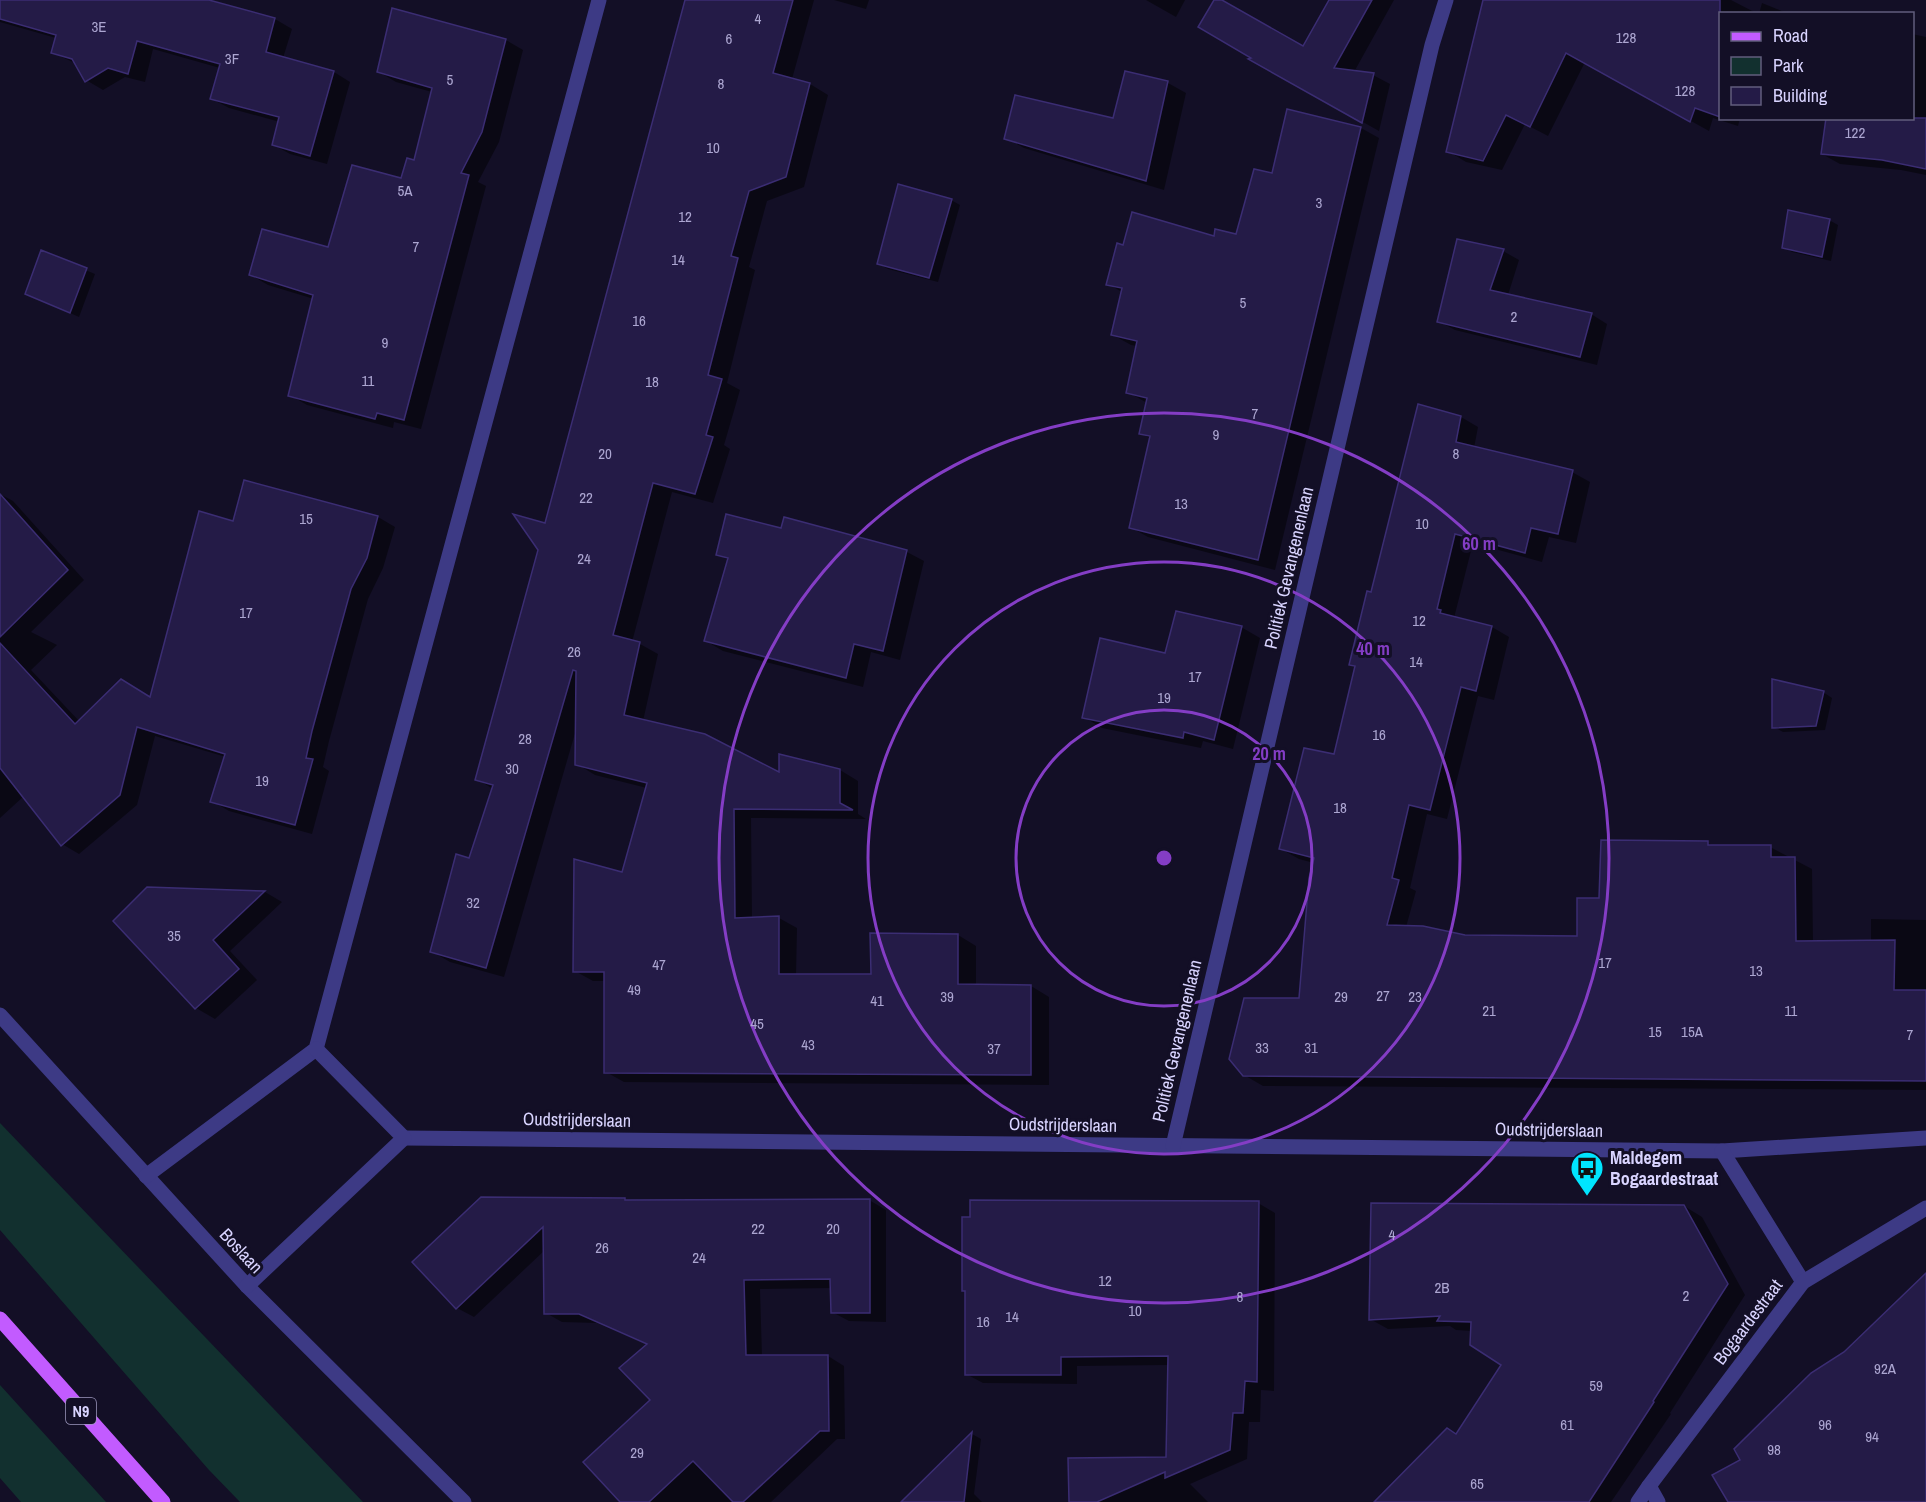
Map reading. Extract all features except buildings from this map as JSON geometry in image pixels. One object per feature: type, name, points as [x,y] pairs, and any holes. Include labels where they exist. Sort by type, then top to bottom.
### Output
[{"type":"main road","name":"N9","points":[[0,1319],[163,1502]]},
{"type":"street","points":[[146,1176],[316,1049],[599,0]]},
{"type":"street","name":"Politiek Gevangenenlaan","points":[[1173,1146],[1432,45],[1446,0]]},
{"type":"street","name":"Boslaan","points":[[0,1015],[247,1286],[464,1502]]},
{"type":"street","points":[[247,1286],[404,1138],[316,1049]]},
{"type":"street","name":"Oudstrijderslaan","points":[[404,1138],[1722,1151],[1926,1138]]},
{"type":"street","points":[[1722,1151],[1803,1282]]},
{"type":"street","name":"Bogaardestraat","points":[[1638,1502],[1803,1282],[1926,1208]]},
{"type":"street","points":[[1649,1486],[1658,1502]]},
{"type":"green space","points":[[0,1123],[363,1502],[240,1502],[209,1470],[0,1230]]},
{"type":"green space","points":[[0,1385],[106,1502],[21,1502],[0,1478]]},
{"type":"place","name":"Maldegem Bogaardestraat","points":[[1587,1197]]}]
